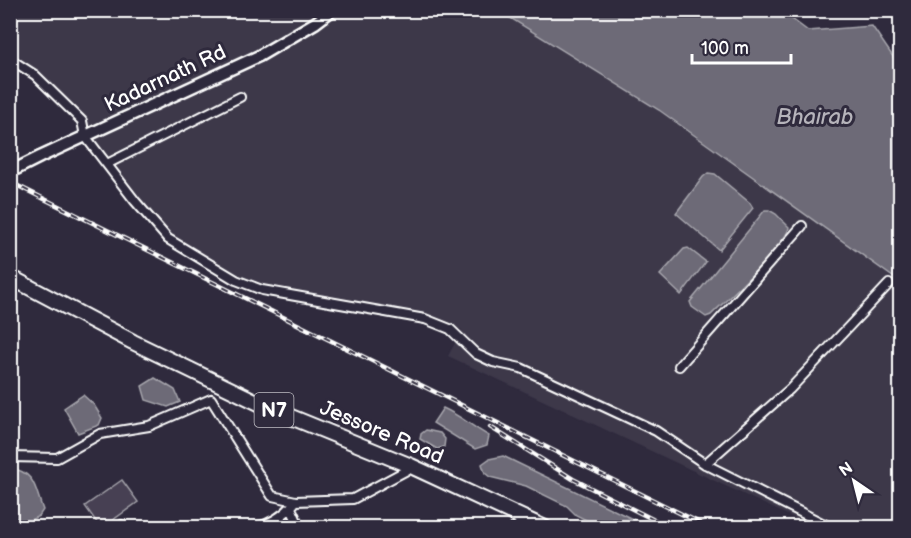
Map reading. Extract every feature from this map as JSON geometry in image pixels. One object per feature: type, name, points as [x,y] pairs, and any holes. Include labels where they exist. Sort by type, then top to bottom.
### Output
[{"type":"highway","name":"Jessore Road","points":[[10,277],[133,342],[269,408],[411,466],[545,528]]},
{"type":"highway","name":"Jessore Road","points":[[10,284],[263,412],[407,470],[523,526]]},
{"type":"main road","name":"Kadarnath Rd","points":[[10,172],[259,56],[315,23],[332,10]]},
{"type":"street","points":[[10,59],[35,75],[82,121],[85,136],[135,201],[168,239],[236,280],[262,290],[425,319],[450,329],[476,354],[493,362],[521,368],[656,431],[705,464],[832,528]]},
{"type":"street","points":[[107,164],[240,97]]},
{"type":"street","points":[[679,366],[802,226]]},
{"type":"street","points":[[705,464],[790,389],[890,284]]},
{"type":"street","points":[[10,457],[57,458],[100,434],[149,426],[211,399],[272,496],[296,501],[353,499],[407,470]]},
{"type":"street","points":[[254,528],[267,525],[291,508],[296,501]]},
{"type":"street","points":[[291,508],[300,528]]},
{"type":"shaded area","points":[[11,11],[499,11],[659,110],[900,282],[900,527],[813,527],[448,356],[462,330],[425,319],[296,297],[236,280],[161,231],[107,164],[82,121],[35,75],[11,60]]},
{"type":"shaded area","points":[[122,480],[138,502],[100,527],[85,506]]},
{"type":"water","name":"Bhairab","points":[[780,10],[808,31],[872,26],[900,67],[900,282],[659,110],[499,11]]},
{"type":"water","points":[[708,173],[715,174],[753,208],[719,250],[676,213]]},
{"type":"water","points":[[765,210],[776,214],[789,227],[786,235],[755,271],[711,315],[706,317],[692,307],[690,302]]},
{"type":"water","points":[[688,248],[706,262],[681,295],[660,275],[684,249]]},
{"type":"water","points":[[155,378],[175,390],[180,402],[168,407],[146,400],[142,386]]},
{"type":"water","points":[[83,395],[94,405],[102,418],[99,425],[78,433],[64,408]]},
{"type":"water","points":[[443,408],[489,436],[487,445],[475,449],[433,423]]},
{"type":"water","points":[[426,430],[440,433],[445,439],[444,447],[437,449],[420,439],[421,434]]},
{"type":"water","points":[[503,456],[649,527],[600,527],[576,515],[567,506],[526,486],[490,477],[485,473],[482,464],[489,459]]},
{"type":"water","points":[[10,468],[25,473],[30,478],[43,510],[39,516],[22,524],[16,519],[10,506]]},
{"type":"railway","points":[[10,182],[710,528]]},
{"type":"railway","points":[[490,427],[573,479],[670,528]]}]
